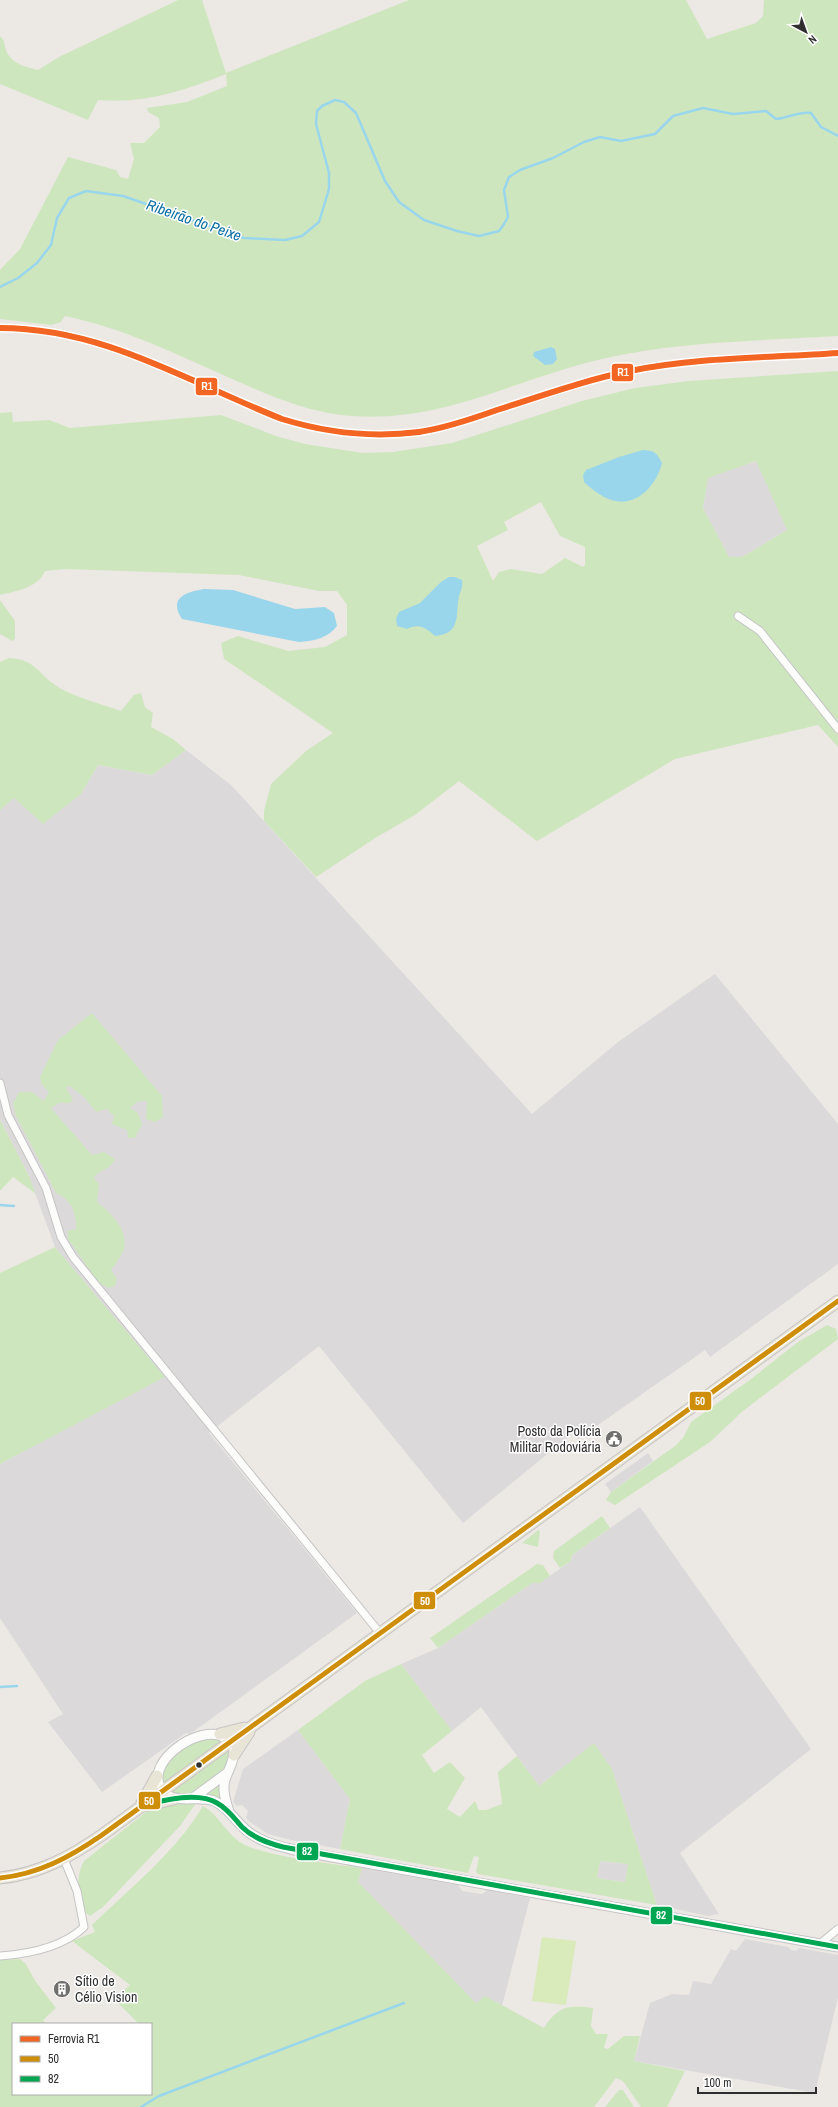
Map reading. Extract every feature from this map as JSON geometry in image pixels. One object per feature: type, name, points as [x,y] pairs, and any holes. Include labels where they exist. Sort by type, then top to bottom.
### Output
[{"type":"main road","points":[[0,1878],[31,1872],[64,1859],[138,1809],[838,1301]]},
{"type":"main road","points":[[138,1809],[158,1776],[165,1760],[187,1742],[205,1734],[220,1734],[254,1725]]},
{"type":"main road","points":[[229,1812],[224,1791],[228,1772],[234,1755],[254,1725]]},
{"type":"main road","points":[[220,1734],[230,1742],[234,1755]]},
{"type":"main road","points":[[193,1798],[220,1780],[228,1772]]},
{"type":"main road","points":[[158,1776],[163,1791],[174,1799]]},
{"type":"main road","points":[[138,1809],[174,1799],[193,1798],[213,1801],[229,1812],[242,1827],[253,1835],[267,1842],[288,1848],[838,1947]]},
{"type":"street","points":[[738,616],[760,631],[838,729]]},
{"type":"street","points":[[0,1083],[8,1115],[46,1188],[57,1227],[70,1252],[91,1281],[380,1633]]},
{"type":"street","points":[[0,1956],[34,1951],[74,1936],[84,1927],[77,1891],[64,1859]]},
{"type":"street","points":[[820,1944],[838,1929]]},
{"type":"shaded area","points":[[757,461],[787,530],[742,557],[729,557],[703,508],[708,477]]},
{"type":"shaded area","points":[[186,750],[231,785],[532,1114],[618,1042],[715,974],[838,1124],[838,1264],[710,1357],[705,1350],[578,1439],[573,1433],[463,1523],[319,1346],[209,1433],[357,1613],[190,1734],[186,1733],[102,1792],[48,1722],[63,1714],[0,1618],[0,1464],[164,1377],[55,1247],[28,1174],[0,1120],[0,810],[14,798],[81,794],[98,765],[152,775]]},
{"type":"shaded area","points":[[648,1453],[653,1461],[611,1492],[605,1484]]},
{"type":"shaded area","points":[[640,1507],[811,1749],[680,1853],[719,1914],[708,1916],[657,1905],[612,1769],[593,1744],[539,1786],[481,1707],[452,1731],[401,1664],[438,1648],[532,1583],[540,1583],[571,1561],[572,1555]]},
{"type":"shaded area","points":[[298,1730],[350,1799],[340,1849],[268,1834],[246,1818],[248,1811],[242,1805],[237,1806],[233,1802],[243,1769]]},
{"type":"shaded area","points":[[600,1861],[628,1864],[625,1882],[597,1878]]},
{"type":"shaded area","points":[[362,1868],[458,1885],[462,1891],[482,1894],[487,1890],[530,1898],[502,2006],[486,1997],[476,2004],[358,1882]]},
{"type":"shaded area","points":[[745,1939],[788,1947],[791,1950],[796,1951],[799,1948],[838,1955],[838,1997],[815,2093],[634,2061],[650,2003],[672,1994],[689,1995],[693,1981],[711,1984],[731,1949],[736,1951]]},
{"type":"green space","points":[[178,0],[202,0],[226,73],[409,0],[686,0],[707,39],[756,23],[763,16],[764,0],[838,0],[838,336],[690,345],[631,353],[569,368],[442,408],[410,414],[376,417],[326,413],[284,401],[149,342],[87,321],[65,316],[61,322],[51,325],[0,319],[0,270],[20,249],[68,157],[116,170],[120,177],[128,179],[134,159],[130,143],[144,143],[160,127],[159,118],[148,112],[147,108],[187,102],[227,86],[226,74],[195,86],[163,95],[131,100],[98,100],[88,120],[0,84],[0,36],[4,41],[6,50],[11,59],[19,64],[38,70],[61,56]]},
{"type":"green space","points":[[838,371],[838,747],[818,725],[675,759],[537,841],[459,781],[415,815],[377,837],[316,877],[264,821],[264,811],[271,784],[306,751],[333,733],[224,659],[221,643],[238,636],[288,651],[325,647],[347,635],[347,605],[337,591],[319,591],[239,575],[65,569],[45,571],[42,577],[32,585],[0,595],[0,413],[12,412],[13,422],[49,420],[70,428],[221,415],[276,436],[305,444],[363,453],[393,452],[452,443],[582,401],[635,388],[689,381]],"holes":[[[756,461],[787,530],[742,557],[729,557],[703,508],[708,478]],[[541,502],[560,536],[585,547],[585,565],[583,567],[565,558],[542,574],[511,569],[499,572],[493,581],[477,546],[508,530],[504,522]]]},
{"type":"green space","points":[[0,600],[15,621],[15,639],[12,641],[0,634]]},
{"type":"green space","points":[[9,658],[19,659],[32,665],[51,682],[64,690],[121,711],[134,695],[141,693],[145,707],[153,713],[151,727],[173,739],[186,750],[152,775],[98,765],[81,794],[43,824],[14,798],[0,810],[0,662]]},
{"type":"green space","points":[[92,1013],[162,1096],[163,1117],[155,1122],[146,1119],[147,1101],[138,1101],[130,1108],[138,1113],[142,1124],[135,1138],[128,1138],[127,1130],[112,1124],[114,1116],[107,1109],[96,1112],[84,1097],[69,1086],[66,1088],[73,1099],[70,1103],[59,1103],[51,1108],[92,1155],[104,1152],[115,1159],[107,1169],[98,1173],[94,1178],[99,1184],[97,1202],[113,1216],[121,1228],[125,1241],[122,1254],[111,1270],[117,1279],[115,1286],[108,1288],[98,1282],[68,1239],[68,1231],[76,1229],[72,1207],[66,1199],[56,1193],[16,1116],[13,1104],[19,1092],[32,1092],[44,1101],[49,1092],[42,1085],[40,1077],[58,1040]]},
{"type":"green space","points":[[0,1120],[28,1174],[36,1194],[13,1177],[0,1191]]},
{"type":"green space","points":[[55,1247],[165,1377],[0,1464],[0,1273]]},
{"type":"green space","points":[[827,1325],[836,1329],[838,1339],[743,1411],[710,1442],[615,1505],[606,1500],[611,1492],[675,1446],[683,1438],[691,1422],[751,1379],[798,1342]]},
{"type":"green space","points":[[602,1516],[610,1528],[572,1555],[571,1561],[560,1568],[553,1558],[554,1551]]},
{"type":"green space","points":[[538,1530],[540,1531],[538,1547],[522,1543]]},
{"type":"green space","points":[[537,1564],[543,1565],[550,1576],[540,1583],[532,1583],[438,1648],[430,1638]]},
{"type":"green space","points":[[401,1664],[452,1731],[422,1755],[434,1773],[450,1762],[465,1778],[447,1809],[460,1817],[475,1801],[479,1810],[486,1810],[502,1804],[498,1772],[517,1756],[539,1786],[594,1743],[612,1769],[657,1905],[478,1874],[476,1872],[479,1857],[474,1856],[468,1873],[340,1849],[350,1799],[298,1730],[365,1681]],"holes":[[[600,1861],[628,1864],[625,1882],[597,1878]]]},
{"type":"green space","points":[[215,1736],[229,1747],[230,1752],[224,1804],[175,1796],[162,1782],[162,1772],[167,1761],[196,1738]]},
{"type":"green space","points":[[198,1800],[180,1826],[103,1907],[90,1916],[85,1912],[79,1886],[79,1874],[84,1861],[151,1808],[159,1804]]},
{"type":"green space","points":[[203,1806],[213,1814],[235,1838],[250,1847],[298,1859],[362,1868],[358,1882],[476,2003],[485,1996],[544,2028],[559,2011],[570,2007],[593,2008],[591,2026],[596,2034],[608,2034],[604,2048],[608,2049],[624,2036],[640,2036],[634,2061],[685,2071],[667,2107],[641,2107],[623,2081],[616,2078],[594,2107],[0,2107],[0,1960],[20,1959],[25,1963],[36,1982],[56,2008],[43,2020],[45,2023],[12,2023],[12,2095],[152,2095],[152,2023],[138,2023],[114,1999],[130,1985],[72,1941],[95,1932],[92,1925],[152,1869],[180,1839]]},
{"type":"green space","points":[[542,1937],[576,1941],[566,2005],[532,2001]]},
{"type":"green space","points":[[619,2090],[623,2090],[634,2107],[605,2107]]},
{"type":"water","points":[[551,347],[555,349],[557,359],[553,364],[545,365],[533,356],[534,352]]},
{"type":"water","points":[[643,450],[655,453],[662,463],[654,481],[641,495],[624,502],[614,501],[604,497],[584,482],[583,475],[586,470],[619,457]]},
{"type":"water","points":[[449,577],[455,577],[462,580],[456,622],[450,631],[435,636],[419,626],[407,629],[397,626],[396,619],[399,612],[420,603],[441,582]]},
{"type":"water","points":[[204,589],[233,590],[295,609],[325,607],[334,613],[337,626],[325,636],[310,641],[299,642],[182,619],[178,612],[178,601],[185,594]]},
{"type":"waterway","name":"Ribeirão do Peixe","points":[[0,287],[18,278],[37,263],[51,245],[57,218],[69,198],[86,191],[123,196],[244,238],[285,240],[302,236],[319,222],[329,189],[329,173],[316,124],[317,111],[322,106],[335,100],[344,102],[356,113],[385,181],[399,202],[424,220],[457,231],[479,236],[499,231],[504,224],[508,217],[504,190],[509,177],[520,170],[553,158],[584,142],[600,137],[621,141],[655,134],[673,116],[703,108],[733,114],[766,111],[776,119],[803,113],[811,113],[821,127],[838,136]]},
{"type":"waterway","points":[[0,1205],[14,1206]]},
{"type":"waterway","points":[[0,1687],[17,1686]]},
{"type":"waterway","points":[[141,2107],[159,2096],[404,2003]]},
{"type":"rail line","name":"R1","points":[[0,328],[38,330],[75,337],[110,347],[179,374],[282,419],[316,428],[367,434],[401,434],[439,428],[580,384],[656,366],[708,360],[838,353]]},
{"type":"transit line","name":"50","points":[[0,1878],[28,1873],[54,1863],[102,1835],[838,1301]]},
{"type":"transit line","name":"82","points":[[145,1806],[171,1799],[191,1797],[201,1798],[221,1805],[242,1827],[256,1837],[266,1842],[283,1847],[838,1947]]},
{"type":"place","name":"Posto da Polícia Militar Rodoviária","points":[[614,1439]]},
{"type":"place","name":"Sítio de Célio Vision","points":[[62,1989]]}]
